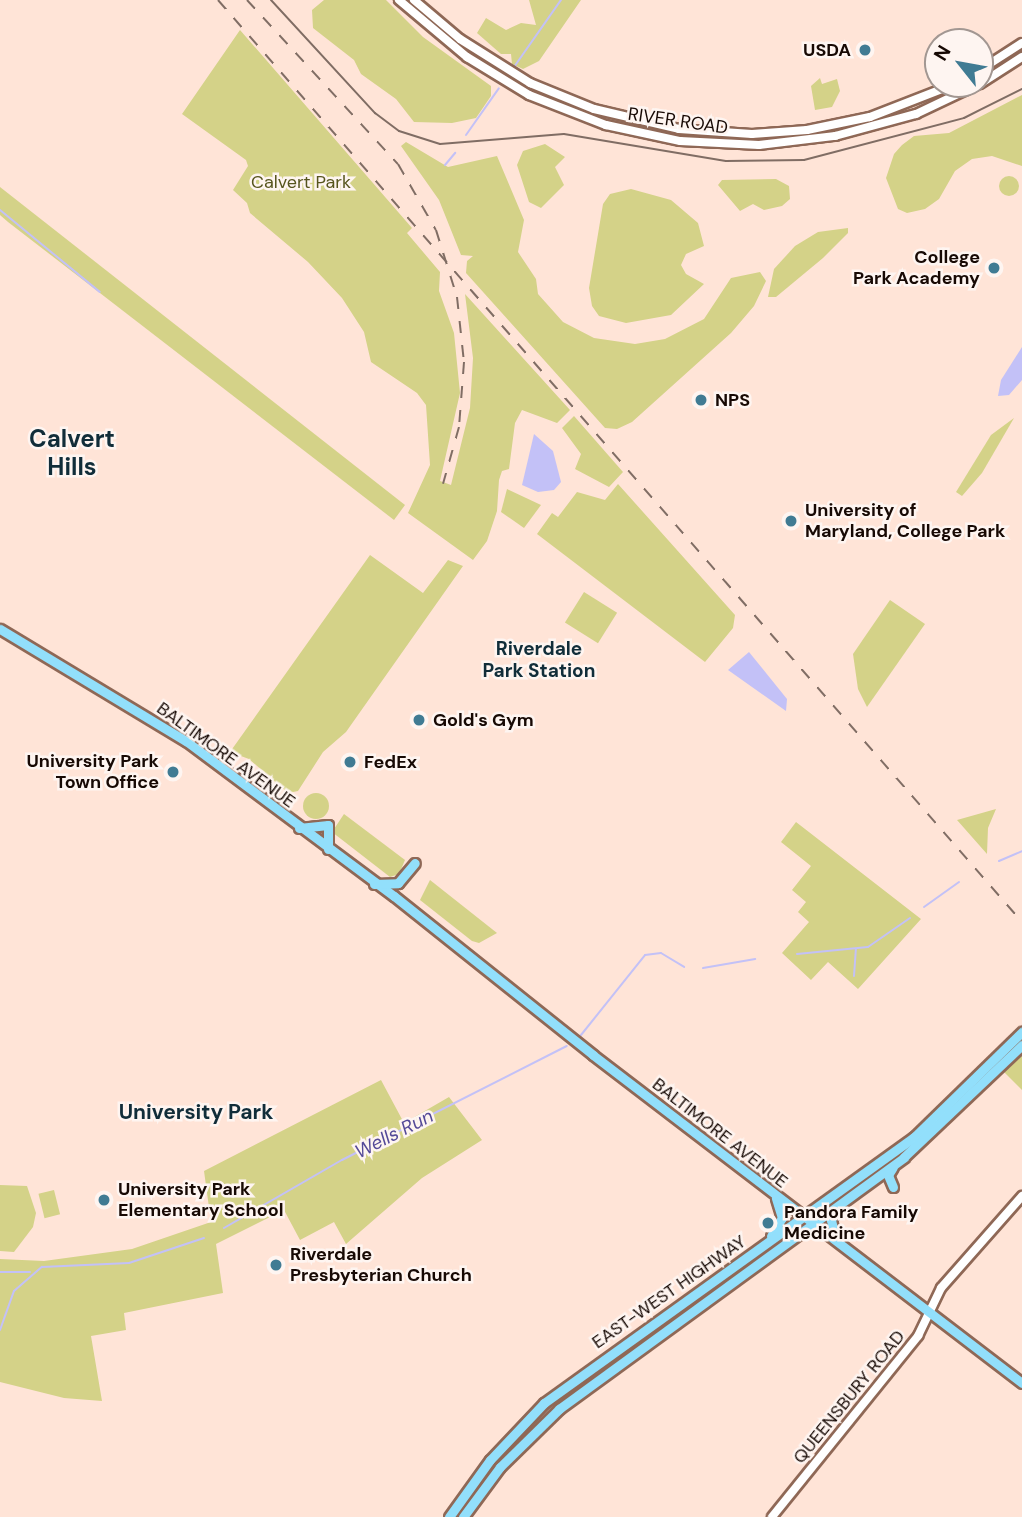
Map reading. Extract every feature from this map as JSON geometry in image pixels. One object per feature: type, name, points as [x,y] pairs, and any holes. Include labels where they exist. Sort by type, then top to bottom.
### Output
[{"type":"main road","name":"BALTIMORE AVENUE","points":[[0,629],[168,729],[374,884],[1022,1383]]},
{"type":"main road","points":[[299,828],[328,825],[328,849]]},
{"type":"main road","points":[[374,884],[398,883],[415,863]]},
{"type":"main road","name":"EAST-WEST HIGHWAY","points":[[463,1517],[500,1467],[559,1409],[926,1127],[1022,1032]]},
{"type":"main road","name":"EAST-WEST HIGHWAY","points":[[449,1517],[485,1466],[544,1403],[765,1244],[840,1203],[895,1164],[1022,1045]]},
{"type":"main road","points":[[869,1182],[893,1187],[888,1175],[895,1164]]},
{"type":"main road","points":[[765,1244],[782,1218],[774,1194]]},
{"type":"main road","points":[[837,1242],[831,1220],[840,1203]]},
{"type":"street","name":"RIVER ROAD","points":[[399,0],[458,51],[529,95],[606,125],[680,141],[759,145],[835,136],[907,117],[949,98]]},
{"type":"street","name":"RIVER ROAD","points":[[414,0],[460,39],[530,83],[594,109],[679,130],[752,134],[807,130],[870,117],[924,96]]},
{"type":"street","points":[[994,61],[1022,43]]},
{"type":"street","name":"RIVER ROAD","points":[[994,75],[1022,57]]},
{"type":"street","name":"QUEENSBURY ROAD","points":[[772,1517],[918,1336],[940,1288],[1022,1196]]},
{"type":"green space","points":[[324,0],[386,0],[423,37],[491,86],[491,96],[476,118],[452,123],[414,122],[396,99],[361,74],[354,60],[313,28],[312,10]]},
{"type":"green space","points":[[529,0],[581,0],[539,61],[523,69],[512,64],[511,54],[501,54],[477,33],[486,18],[506,30],[521,23],[536,25]]},
{"type":"green space","name":"Calvert Park","points":[[240,30],[412,228],[407,233],[440,272],[439,291],[454,333],[460,393],[440,481],[451,485],[470,408],[473,358],[465,294],[570,410],[557,423],[522,410],[515,423],[509,469],[502,471],[499,480],[497,511],[487,541],[473,560],[408,513],[430,465],[426,405],[417,393],[371,362],[364,332],[342,298],[308,262],[250,213],[247,203],[233,190],[248,166],[246,160],[182,114]]},
{"type":"green space","points":[[820,78],[822,84],[837,79],[840,91],[832,107],[815,110],[811,86]]},
{"type":"green space","points":[[1022,95],[1022,166],[992,156],[972,159],[955,171],[939,199],[925,209],[907,213],[898,209],[886,178],[894,154],[902,145],[914,136],[949,133]]},
{"type":"green space","points":[[406,142],[448,167],[497,156],[524,220],[518,252],[536,279],[538,294],[563,322],[594,338],[635,344],[665,339],[704,319],[731,278],[760,272],[766,281],[754,306],[731,333],[632,422],[617,429],[605,428],[466,273],[467,261],[473,256],[461,255],[439,200],[401,146]]},
{"type":"green space","points":[[545,144],[565,157],[555,167],[564,185],[541,208],[529,202],[517,165],[523,151]]},
{"type":"green space","points":[[1009,176],[1016,179],[1019,186],[1016,193],[1009,196],[1002,193],[999,186],[1002,179]]},
{"type":"green space","points":[[776,179],[789,186],[790,199],[782,206],[764,210],[753,204],[740,211],[718,185],[722,180]]},
{"type":"green space","points":[[0,187],[405,505],[394,520],[8,222],[0,215]]},
{"type":"green space","points":[[631,189],[671,200],[698,223],[704,246],[686,254],[681,265],[686,274],[704,284],[671,315],[626,323],[599,316],[592,306],[589,288],[603,204],[610,194]]},
{"type":"green space","points":[[848,228],[848,233],[823,258],[776,297],[768,297],[774,269],[795,246],[818,232]]},
{"type":"green space","points":[[574,416],[623,472],[609,487],[575,469],[581,454],[562,428]]},
{"type":"green space","points":[[1014,418],[982,473],[962,496],[956,492],[991,435]]},
{"type":"green space","points":[[618,484],[735,615],[733,628],[705,662],[537,534],[552,513],[558,517],[577,492],[605,500]]},
{"type":"green space","points":[[507,489],[541,505],[524,528],[501,512]]},
{"type":"green space","points":[[370,555],[423,593],[448,560],[463,566],[346,732],[323,752],[298,791],[288,793],[249,759],[230,752]]},
{"type":"green space","points":[[584,592],[617,613],[598,643],[565,623]]},
{"type":"green space","points":[[890,600],[925,624],[867,707],[858,689],[853,654]]},
{"type":"green space","points":[[316,793],[325,797],[329,806],[325,815],[316,819],[307,815],[303,806],[307,797]]},
{"type":"green space","points":[[996,809],[988,828],[987,854],[957,820]]},
{"type":"green space","points":[[344,814],[405,860],[399,874],[390,877],[332,832]]},
{"type":"green space","points":[[796,822],[921,919],[858,989],[828,962],[811,980],[782,953],[809,922],[798,912],[806,902],[792,890],[811,866],[781,842]]},
{"type":"green space","points":[[430,880],[497,933],[479,943],[472,941],[420,900]]},
{"type":"green space","points":[[1022,1052],[1022,1090],[1004,1072]]},
{"type":"green space","points":[[381,1080],[404,1123],[449,1097],[482,1140],[422,1178],[346,1244],[334,1222],[300,1240],[284,1210],[216,1244],[223,1293],[124,1313],[126,1330],[91,1336],[102,1401],[64,1398],[0,1382],[0,1259],[44,1261],[132,1249],[211,1222],[204,1171]]},
{"type":"green space","points":[[0,1185],[27,1186],[36,1213],[33,1227],[14,1252],[0,1251]]},
{"type":"green space","points":[[54,1190],[60,1214],[45,1218],[38,1194]]},
{"type":"water","points":[[1022,347],[1022,380],[1009,395],[998,396],[1001,380]]},
{"type":"water","points":[[534,434],[553,451],[561,482],[554,490],[538,492],[522,485]]},
{"type":"water","points":[[749,652],[787,699],[786,711],[728,670]]},
{"type":"waterway","points":[[514,67],[561,0]]},
{"type":"waterway","points":[[466,135],[499,88]]},
{"type":"waterway","points":[[445,165],[455,153]]},
{"type":"waterway","points":[[0,210],[100,292]]},
{"type":"waterway","name":"Wells Run","points":[[999,861],[1022,851]]},
{"type":"waterway","name":"Wells Run","points":[[924,907],[959,882]]},
{"type":"waterway","name":"Wells Run","points":[[797,954],[868,947],[910,918]]},
{"type":"waterway","points":[[854,976],[856,949]]},
{"type":"waterway","name":"Wells Run","points":[[581,1035],[645,955],[661,953],[684,967]]},
{"type":"waterway","name":"Wells Run","points":[[703,968],[755,959]]},
{"type":"waterway","name":"Wells Run","points":[[224,1228],[342,1160],[567,1046]]},
{"type":"waterway","points":[[0,1330],[14,1291],[42,1267],[129,1263],[204,1238]]},
{"type":"waterway","points":[[0,1272],[30,1272]]},
{"type":"tram line","points":[[271,0],[375,113],[399,131],[440,144],[564,134],[726,161],[804,160],[964,118],[1022,89]]},
{"type":"railway","points":[[218,0],[1022,922]]},
{"type":"railway","points":[[247,0],[398,164],[436,230],[457,297],[464,362],[459,427],[443,484]]},
{"type":"place","name":"USDA","points":[[865,50]]},
{"type":"place","name":"College Park Academy","points":[[994,268]]},
{"type":"place","name":"NPS","points":[[701,400]]},
{"type":"place","name":"University of Maryland, College Park","points":[[791,521]]},
{"type":"place","name":"Gold's Gym","points":[[419,720]]},
{"type":"place","name":"FedEx","points":[[350,762]]},
{"type":"place","name":"University Park Town Office","points":[[173,772]]},
{"type":"place","name":"University Park Elementary School","points":[[104,1200]]},
{"type":"place","name":"Pandora Family Medicine","points":[[768,1223]]},
{"type":"place","name":"Riverdale Presbyterian Church","points":[[276,1265]]},
{"type":"district","name":"Calvert Hills","points":[[72,453]]},
{"type":"district","name":"Riverdale Park Station","points":[[539,660]]},
{"type":"district","name":"University Park","points":[[196,1112]]}]
